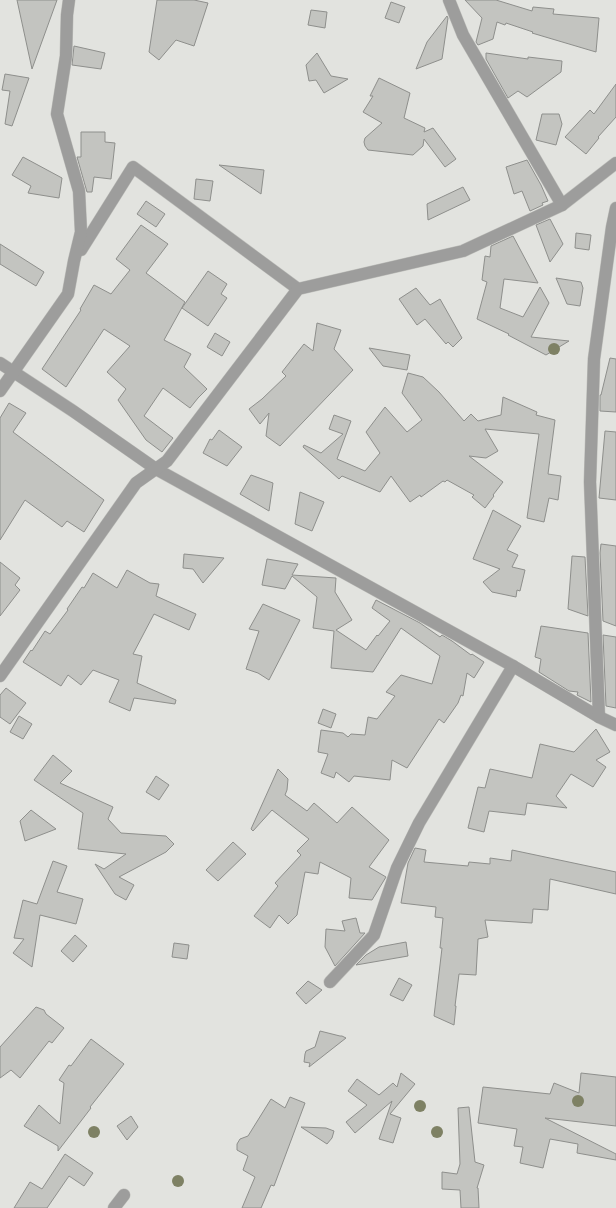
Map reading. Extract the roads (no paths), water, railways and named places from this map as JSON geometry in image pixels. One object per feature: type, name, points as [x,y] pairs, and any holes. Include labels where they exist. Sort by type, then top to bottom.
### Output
[{"type":"street","points":[[0,391],[68,294],[81,232],[79,191],[57,114],[66,56],[67,15],[70,0]]},
{"type":"street","points":[[449,0],[463,35],[562,205]]},
{"type":"street","points":[[0,676],[136,483],[167,461],[298,289],[463,251],[562,205],[616,163]]},
{"type":"street","points":[[74,261],[133,167],[298,289]]},
{"type":"street","points":[[599,717],[590,482],[594,359],[612,227],[616,208]]},
{"type":"street","points":[[0,363],[73,411],[156,469],[513,666],[599,717],[616,725]]},
{"type":"street","points":[[330,982],[374,935],[397,868],[419,823],[513,666]]},
{"type":"street","points":[[114,1208],[124,1195]]}]
